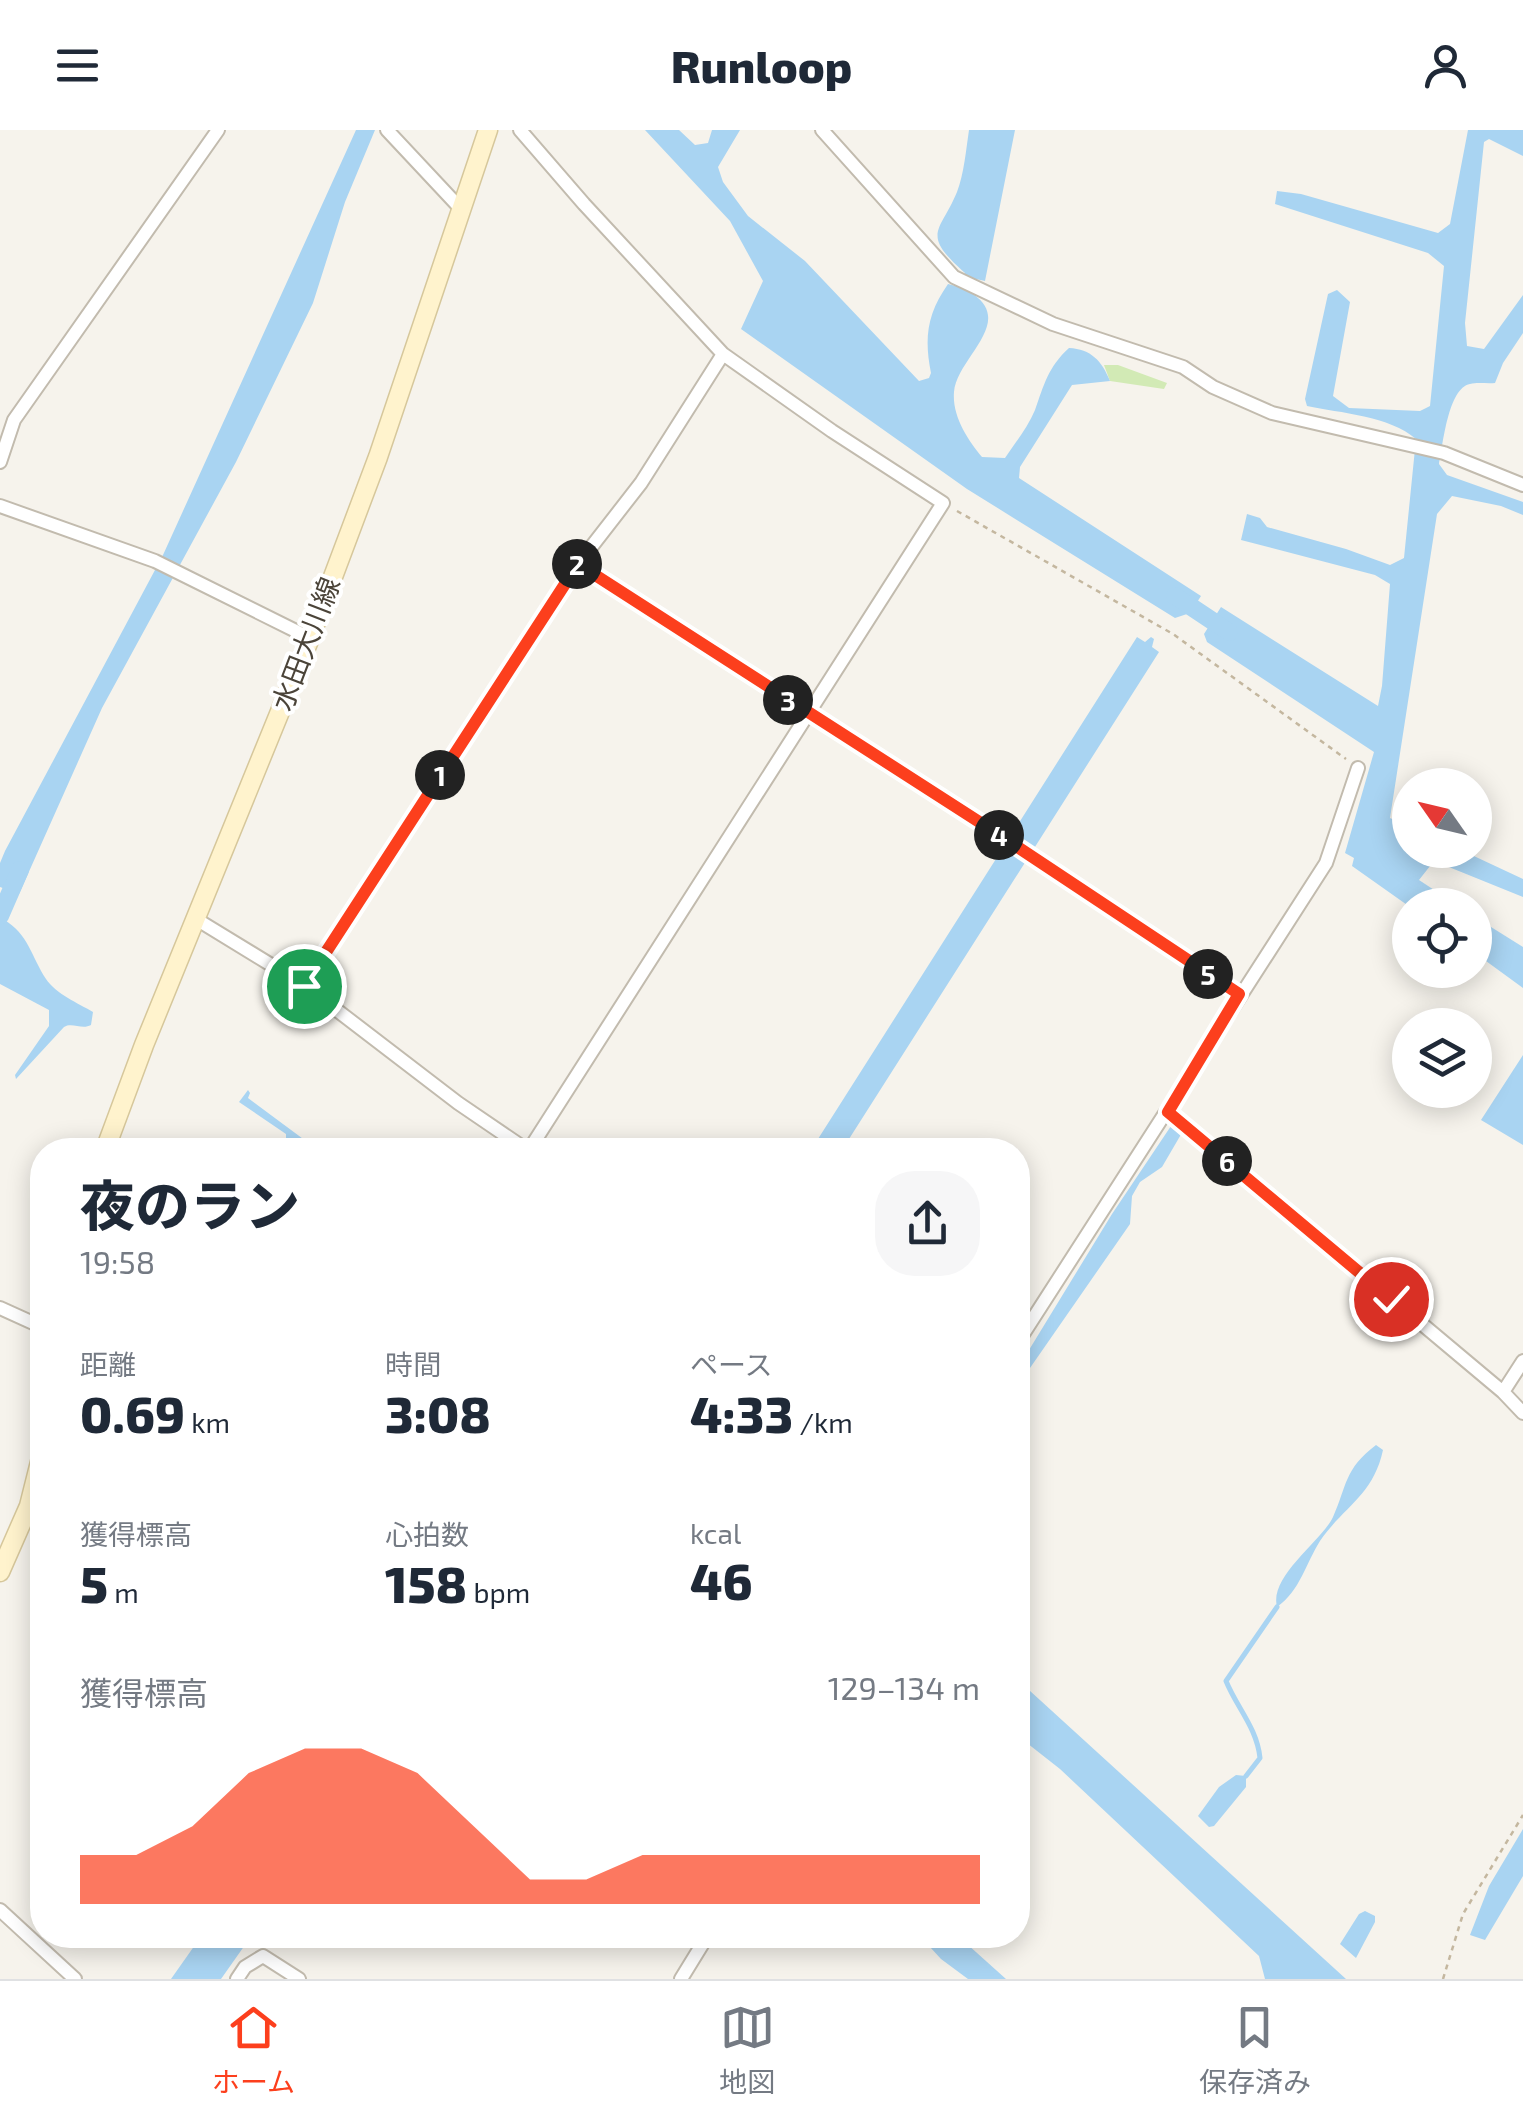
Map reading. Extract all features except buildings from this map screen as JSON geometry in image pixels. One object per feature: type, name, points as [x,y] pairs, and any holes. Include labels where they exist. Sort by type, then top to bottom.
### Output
[{"type":"main road","name":"水田大川線","points":[[110,1138],[310,638],[410,367],[488,130]]},
{"type":"main road","points":[[0,1572],[30,1502]]},
{"type":"street","points":[[0,462],[14,420],[218,130]]},
{"type":"street","points":[[387,130],[461,209]]},
{"type":"street","points":[[520,130],[722,354],[943,502],[536,1138]]},
{"type":"street","points":[[822,130],[954,277],[1053,324],[1184,367],[1213,387],[1272,412],[1444,454],[1523,485]]},
{"type":"street","points":[[304,986],[578,564],[642,483],[722,354]]},
{"type":"street","points":[[0,506],[156,561],[310,638]]},
{"type":"street","points":[[578,564],[1239,994]]},
{"type":"street","points":[[1030,1324],[1326,863],[1358,768]]},
{"type":"street","points":[[196,920],[304,986],[510,1138]]},
{"type":"street","points":[[1168,1112],[1503,1392],[1523,1413]]},
{"type":"street","points":[[0,1308],[30,1321]]},
{"type":"street","points":[[1503,1392],[1523,1361]]},
{"type":"street","points":[[0,1910],[30,1938]]},
{"type":"street","points":[[41,1948],[74,1979]]},
{"type":"street","points":[[682,1979],[700,1948]]},
{"type":"street","points":[[237,1979],[245,1967],[262,1956],[298,1979]]},
{"type":"path","points":[[943,502],[1173,634],[1358,768]]},
{"type":"path","points":[[1443,1979],[1464,1914],[1523,1815]]},
{"type":"green space","points":[[1104,365],[1118,365],[1167,383],[1164,389],[1110,381]]},
{"type":"water","points":[[356,130],[375,130],[345,202],[313,303],[236,462],[102,708],[19,894],[0,887],[0,863],[5,851],[163,555]]},
{"type":"water","points":[[645,130],[679,130],[695,145],[708,143],[712,130],[740,130],[718,167],[723,182],[748,216],[805,261],[919,381],[929,378],[931,373],[928,337],[936,306],[948,284],[963,288],[965,273],[942,249],[938,233],[959,185],[969,130],[1015,130],[985,281],[976,279],[973,294],[984,305],[986,329],[957,379],[954,401],[958,419],[982,457],[1005,458],[1029,423],[1062,355],[1069,348],[1095,357],[1110,381],[1072,385],[1020,467],[1019,478],[1201,596],[1190,613],[1175,618],[967,489],[741,329],[763,281],[730,221]]},
{"type":"water","points":[[1468,130],[1523,130],[1523,156],[1489,139],[1484,142],[1465,323],[1467,346],[1484,349],[1523,295],[1523,333],[1495,383],[1470,384],[1456,396],[1439,464],[1447,475],[1523,502],[1523,515],[1501,506],[1452,496],[1437,514],[1398,768],[1392,768],[1390,818],[1392,868],[1428,868],[1419,880],[1431,888],[1392,888],[1392,894],[1352,866],[1354,858],[1345,853],[1374,752],[1207,642],[1204,634],[1221,607],[1378,706],[1390,584],[1375,575],[1241,540],[1247,514],[1260,518],[1267,527],[1390,565],[1404,558],[1416,439],[1379,420],[1307,406],[1305,399],[1328,294],[1337,290],[1350,302],[1333,396],[1349,408],[1420,411],[1430,406],[1444,266],[1428,253],[1275,204],[1277,191],[1301,194],[1438,233],[1450,224]]},
{"type":"water","points":[[1137,637],[1145,642],[1154,639],[1152,647],[1159,652],[850,1138],[819,1138]]},
{"type":"water","points":[[1492,864],[1523,879],[1523,897],[1451,868],[1492,868]]},
{"type":"water","points":[[4,900],[12,903],[4,920],[24,939],[46,979],[61,994],[93,1012],[91,1025],[64,1027],[16,1079],[49,1026],[49,1010],[0,984],[0,907]]},
{"type":"water","points":[[1492,928],[1523,947],[1523,988],[1492,965]]},
{"type":"water","points":[[1523,1055],[1523,1145],[1481,1120]]},
{"type":"water","points":[[248,1090],[248,1098],[302,1138],[286,1138],[286,1134],[239,1102]]},
{"type":"water","points":[[1178,1124],[1183,1131],[1162,1167],[1140,1182],[1132,1196],[1130,1224],[1030,1368],[1030,1348],[1171,1126]]},
{"type":"water","points":[[1376,1445],[1383,1450],[1372,1479],[1320,1541],[1297,1585],[1277,1607],[1277,1595],[1288,1571],[1327,1527],[1352,1470]]},
{"type":"water","points":[[1030,1691],[1346,1979],[1265,1979],[1259,1956],[1030,1745]]},
{"type":"water","points":[[1236,1775],[1246,1776],[1246,1787],[1209,1827],[1198,1816],[1219,1787]]},
{"type":"water","points":[[1523,1829],[1523,1876],[1485,1940],[1470,1935],[1489,1886]]},
{"type":"water","points":[[1365,1911],[1375,1916],[1375,1922],[1356,1958],[1340,1944]]},
{"type":"water","points":[[193,1948],[243,1948],[221,1979],[171,1979]]},
{"type":"water","points":[[931,1948],[971,1948],[1006,1979],[968,1979]]},
{"type":"waterway","points":[[1175,596],[1229,632]]},
{"type":"waterway","points":[[0,916],[20,870]]},
{"type":"waterway","points":[[1246,1776],[1260,1758],[1258,1747],[1226,1681],[1277,1607]]},
{"type":"route","points":[[304,986],[578,564],[1239,994],[1168,1112],[1391,1299]]}]
